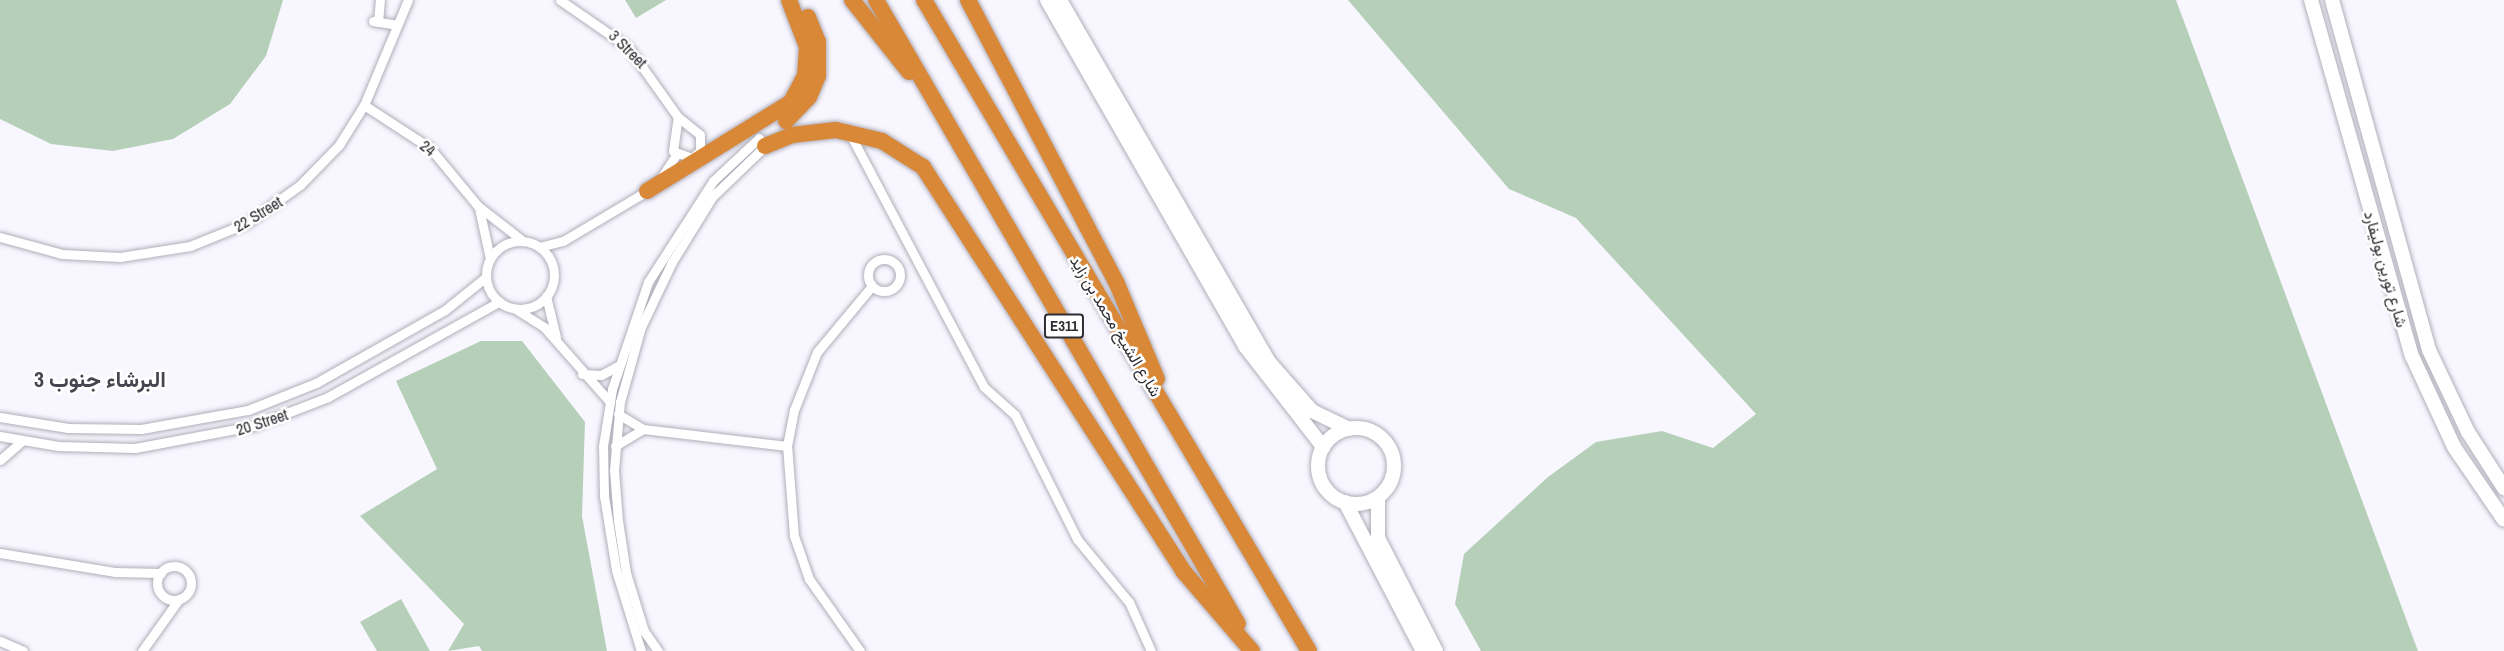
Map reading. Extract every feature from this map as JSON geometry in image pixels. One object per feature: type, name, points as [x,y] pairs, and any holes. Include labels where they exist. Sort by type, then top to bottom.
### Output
[{"type":"highway","points":[[647,191],[791,102],[805,76],[807,47],[789,0]]},
{"type":"highway","points":[[762,142],[795,114],[818,76],[818,42],[799,0]]},
{"type":"highway","points":[[852,0],[931,97]]},
{"type":"highway","name":"E311","points":[[876,0],[1253,651]]},
{"type":"highway","name":"شارع الشيخ محمد بن زايد","points":[[924,0],[1309,651]]},
{"type":"highway","points":[[961,0],[997,60]]},
{"type":"highway","points":[[968,0],[997,60],[1121,292],[1171,416]]},
{"type":"highway","points":[[762,142],[806,132],[849,132],[897,148],[934,179],[1184,572],[1253,651]]},
{"type":"street","points":[[380,0],[376,21],[397,25]]},
{"type":"street","name":"22 Street","points":[[0,237],[48,252],[98,258],[150,254],[209,240],[264,213],[300,185],[339,145],[364,105],[408,0]]},
{"type":"street","name":"3 Street","points":[[560,0],[628,47],[678,117],[697,131],[702,146],[692,158],[676,155]]},
{"type":"street","points":[[1047,0],[1245,346],[1323,447],[1321,480],[1345,502],[1423,651]]},
{"type":"street","points":[[1060,0],[1270,363],[1312,411],[1349,429],[1376,434],[1391,451],[1391,482],[1378,498],[1378,538],[1436,651]]},
{"type":"street","name":"شارع تورين بوليفارد","points":[[2311,0],[2392,289],[2437,414],[2504,520]]},
{"type":"street","name":"شارع تورين بوليفارد","points":[[2332,0],[2413,299],[2456,410],[2504,488]]},
{"type":"street","name":"24","points":[[364,105],[430,148],[478,206],[523,241]]},
{"type":"street","points":[[610,402],[582,374],[556,339],[514,309],[499,302],[486,277],[490,259],[498,249],[523,241],[539,247],[562,241],[647,191],[676,155],[672,146],[678,117]]},
{"type":"street","points":[[2347,128],[2356,123],[2367,132]]},
{"type":"street","points":[[849,132],[984,387],[1015,415],[1077,540],[1129,602],[1151,651]]},
{"type":"street","points":[[641,651],[607,525],[603,456],[610,402],[618,366],[630,323],[659,262],[713,181],[762,142]]},
{"type":"street","points":[[658,651],[644,631],[626,573],[614,478],[618,414],[640,327],[663,278],[712,197],[762,142]]},
{"type":"street","name":"24","points":[[478,206],[490,259]]},
{"type":"street","points":[[514,309],[537,304],[546,296],[554,276],[539,247]]},
{"type":"street","name":"20 Street","points":[[0,417],[68,428],[141,429],[248,410],[316,383],[445,310],[486,277]]},
{"type":"street","points":[[860,651],[832,618],[794,536],[787,446],[794,410],[817,352],[872,286]]},
{"type":"street","points":[[2392,289],[2405,304],[2413,299]]},
{"type":"street","points":[[546,296],[556,339]]},
{"type":"street","name":"20 Street","points":[[0,436],[21,442],[135,448],[253,426],[328,397],[499,302]]},
{"type":"street","points":[[582,374],[601,375],[618,366]]},
{"type":"street","points":[[618,414],[643,429],[787,446]]},
{"type":"street","points":[[615,446],[643,429]]},
{"type":"street","points":[[1323,447],[1349,429]]},
{"type":"street","points":[[0,460],[21,442]]},
{"type":"street","points":[[1345,502],[1378,498]]},
{"type":"street","points":[[0,553],[115,572],[161,573],[173,566],[187,572],[190,590],[179,599],[164,618],[142,651]]},
{"type":"street","points":[[161,573],[164,618]]},
{"type":"street","points":[[161,593],[179,599]]},
{"type":"street","points":[[0,641],[23,651]]},
{"type":"green space","points":[[0,0],[283,0],[266,56],[230,104],[173,139],[113,151],[51,144],[0,119]]},
{"type":"green space","points":[[625,0],[666,0],[636,18]]},
{"type":"green space","points":[[1348,0],[2176,0],[2418,651],[1481,651],[1455,604],[1464,554],[1548,477],[1596,442],[1662,431],[1713,448],[1756,414],[1576,218],[1509,189]]},
{"type":"green space","points":[[481,341],[522,341],[585,422],[582,516],[607,651],[482,651],[479,646],[448,651],[464,624],[360,516],[437,469],[396,381]]},
{"type":"green space","points":[[401,599],[430,651],[377,651],[360,622]]},
{"type":"district","name":"البرشاء جنوب 3","points":[[100,380]]}]
